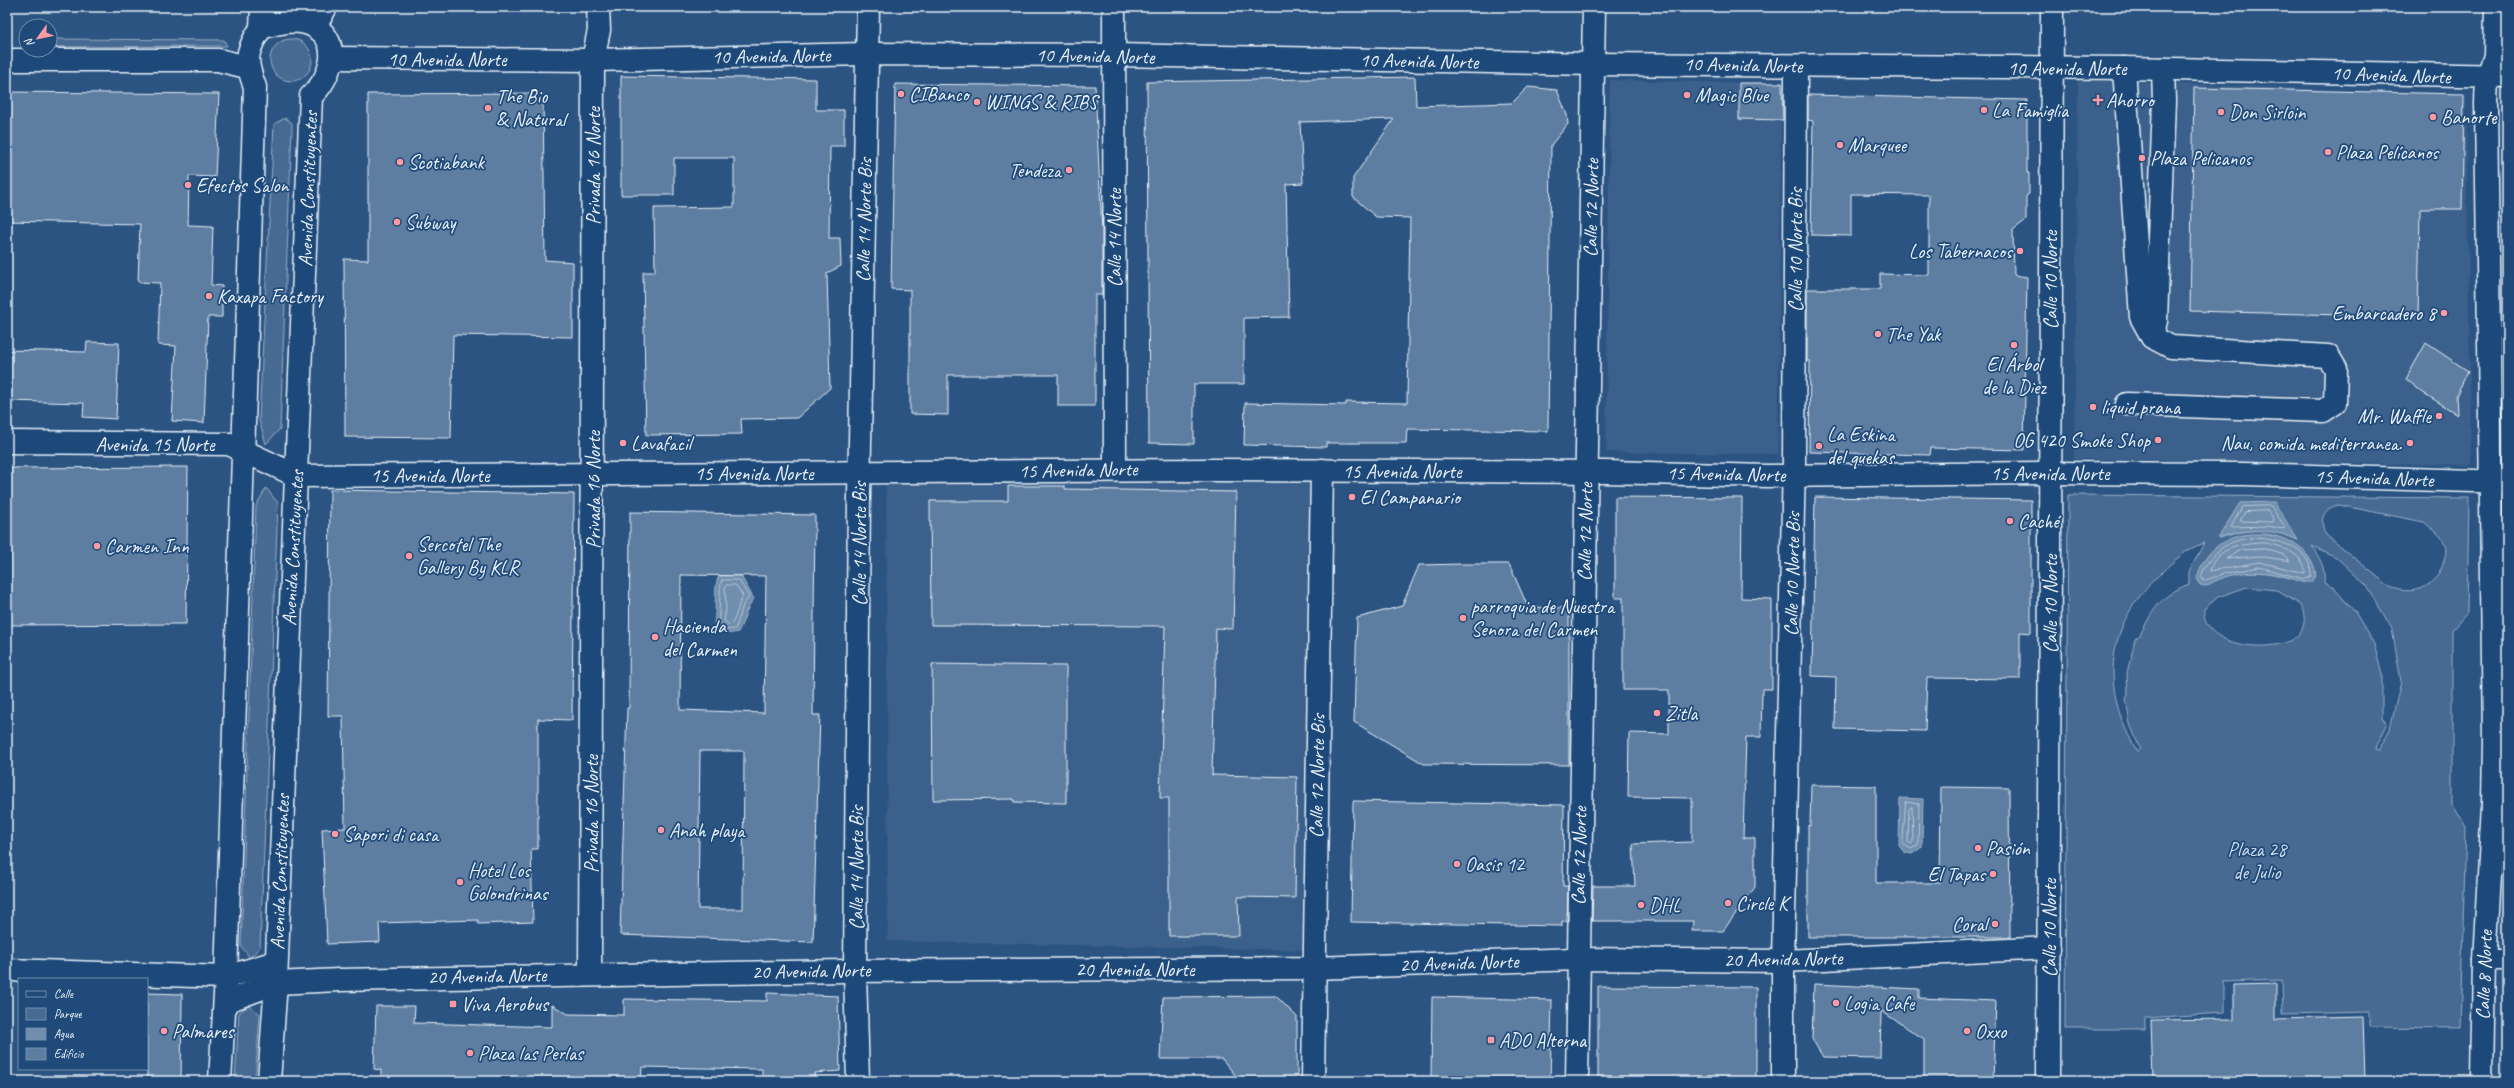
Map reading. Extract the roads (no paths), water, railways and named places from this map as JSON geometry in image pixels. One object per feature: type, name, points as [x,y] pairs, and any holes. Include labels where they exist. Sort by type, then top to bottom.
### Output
[{"type":"street","points":[[315,27],[326,7]]},
{"type":"street","name":"Privada 16 Norte","points":[[590,974],[593,474],[593,60],[599,30],[598,7]]},
{"type":"street","name":"Calle 14 Norte Bis","points":[[858,1081],[855,971],[860,473],[868,7]]},
{"type":"street","name":"Calle 14 Norte","points":[[1114,7],[1115,470]]},
{"type":"street","name":"Calle 12 Norte","points":[[1577,1081],[1594,7]]},
{"type":"street","name":"Calle 10 Norte","points":[[2048,1081],[2052,7]]},
{"type":"street","name":"Calle 8 Norte","points":[[2482,1081],[2484,960],[2494,784],[2499,482],[2497,77],[2495,56],[2496,7]]},
{"type":"street","points":[[220,1081],[226,977],[255,87],[247,67],[250,46],[261,18],[279,23],[298,22],[315,27],[327,39],[332,58]]},
{"type":"street","name":"10 Avenida Norte","points":[[332,58],[593,60],[866,54],[1113,56],[1593,64],[2051,69],[2124,68],[2497,77]]},
{"type":"street","name":"Avenida Constituyentes","points":[[269,1081],[276,984],[312,96],[322,87],[329,72],[332,58]]},
{"type":"street","points":[[7,60],[218,60],[247,67]]},
{"type":"street","name":"Calle 10 Norte Bis","points":[[1783,1081],[1783,961],[1794,476],[1796,66]]},
{"type":"street","points":[[2124,68],[2141,317],[2152,337],[2171,347],[2328,356],[2336,369],[2335,403],[2323,411],[2127,404]]},
{"type":"street","points":[[2152,337],[2156,321],[2164,101],[2163,69]]},
{"type":"street","name":"Avenida 15 Norte","points":[[7,442],[229,444],[297,476]]},
{"type":"street","name":"15 Avenida Norte","points":[[297,476],[1115,470],[1322,470],[1586,471],[1794,476],[2050,473],[2244,474],[2499,482]]},
{"type":"street","name":"Calle 12 Norte Bis","points":[[1314,1081],[1314,968],[1322,470]]},
{"type":"street","name":"20 Avenida Norte","points":[[225,1002],[276,984],[339,980],[590,974],[1314,968],[1578,959],[1783,961],[2048,948]]},
{"type":"street","points":[[2484,960],[2507,960]]},
{"type":"street","points":[[7,970],[226,977],[276,962]]},
{"type":"water","points":[[2274,502],[2298,540],[2268,531],[2239,532],[2218,538],[2240,503]]},
{"type":"water","points":[[2251,534],[2269,535],[2286,539],[2300,548],[2306,554],[2314,567],[2315,574],[2312,582],[2265,572],[2254,572],[2234,574],[2206,586],[2200,585],[2197,578],[2200,568],[2216,547],[2232,538]]},
{"type":"water","points":[[719,576],[741,576],[754,599],[738,632],[724,632],[714,623],[716,586]]},
{"type":"water","points":[[1900,798],[1923,799],[1922,847],[1912,854],[1904,852],[1899,846]]},
{"type":"place","name":"CIBanco","points":[[901,94]]},
{"type":"place","name":"Magic Blue","points":[[1687,95]]},
{"type":"place","name":"Ahorro","points":[[2098,100]]},
{"type":"place","name":"WINGS & RIBS","points":[[977,102]]},
{"type":"place","name":"The Bio & Natural","points":[[488,108]]},
{"type":"place","name":"La Famiglia","points":[[1984,110]]},
{"type":"place","name":"Don Sirloin","points":[[2221,112]]},
{"type":"place","name":"Banorte","points":[[2433,117]]},
{"type":"place","name":"Marquee","points":[[1840,145]]},
{"type":"place","name":"Plaza Pelícanos","points":[[2328,152]]},
{"type":"place","name":"Plaza Pelicanos","points":[[2142,158]]},
{"type":"place","name":"Scotiabank","points":[[400,162]]},
{"type":"place","name":"Tendeza","points":[[1069,170]]},
{"type":"place","name":"Efectos Salon","points":[[188,185]]},
{"type":"place","name":"Subway","points":[[397,222]]},
{"type":"place","name":"Los Tabernacos","points":[[2020,251]]},
{"type":"place","name":"Kaxapa Factory","points":[[209,296]]},
{"type":"place","name":"Embarcadero 8","points":[[2444,313]]},
{"type":"place","name":"The Yak","points":[[1878,334]]},
{"type":"place","name":"El Árbol de la Diez","points":[[2014,345]]},
{"type":"place","name":"liquid prana","points":[[2093,407]]},
{"type":"place","name":"Mr. Waffle","points":[[2439,416]]},
{"type":"place","name":"OG 420 Smoke Shop","points":[[2158,440]]},
{"type":"place","name":"Lavafacil","points":[[623,443]]},
{"type":"place","name":"Nau, comida mediterranea.","points":[[2410,443]]},
{"type":"place","name":"La Eskina del quekas","points":[[1819,446]]},
{"type":"place","name":"El Campanario","points":[[1352,497]]},
{"type":"place","name":"Caché","points":[[2010,521]]},
{"type":"place","name":"Carmen Inn","points":[[97,546]]},
{"type":"place","name":"Sercotel The Gallery By KLR","points":[[409,556]]},
{"type":"place","name":"parroquia de Nuestra Senora del Carmen","points":[[1463,618]]},
{"type":"place","name":"Hacienda del Carmen","points":[[655,637]]},
{"type":"place","name":"Zitla","points":[[1657,713]]},
{"type":"place","name":"Anah playa","points":[[661,830]]},
{"type":"place","name":"Sapori di casa","points":[[335,834]]},
{"type":"place","name":"Pasión","points":[[1978,848]]},
{"type":"place","name":"Oasis 12","points":[[1457,864]]},
{"type":"place","name":"El Tapas","points":[[1993,874]]},
{"type":"place","name":"Hotel Los Golondrinas","points":[[460,882]]},
{"type":"place","name":"Circle K","points":[[1728,903]]},
{"type":"place","name":"DHL","points":[[1641,905]]},
{"type":"place","name":"Coral","points":[[1995,924]]},
{"type":"place","name":"Logia Cafe","points":[[1836,1003]]},
{"type":"place","name":"Viva Aerobus","points":[[453,1004]]},
{"type":"place","name":"Palmares","points":[[164,1031]]},
{"type":"place","name":"Oxxo","points":[[1967,1031]]},
{"type":"place","name":"ADO Alterna","points":[[1491,1040]]},
{"type":"place","name":"Plaza las Perlas","points":[[470,1053]]},
{"type":"park label","name":"Plaza 28 de Julio","points":[[2257,860]]}]
